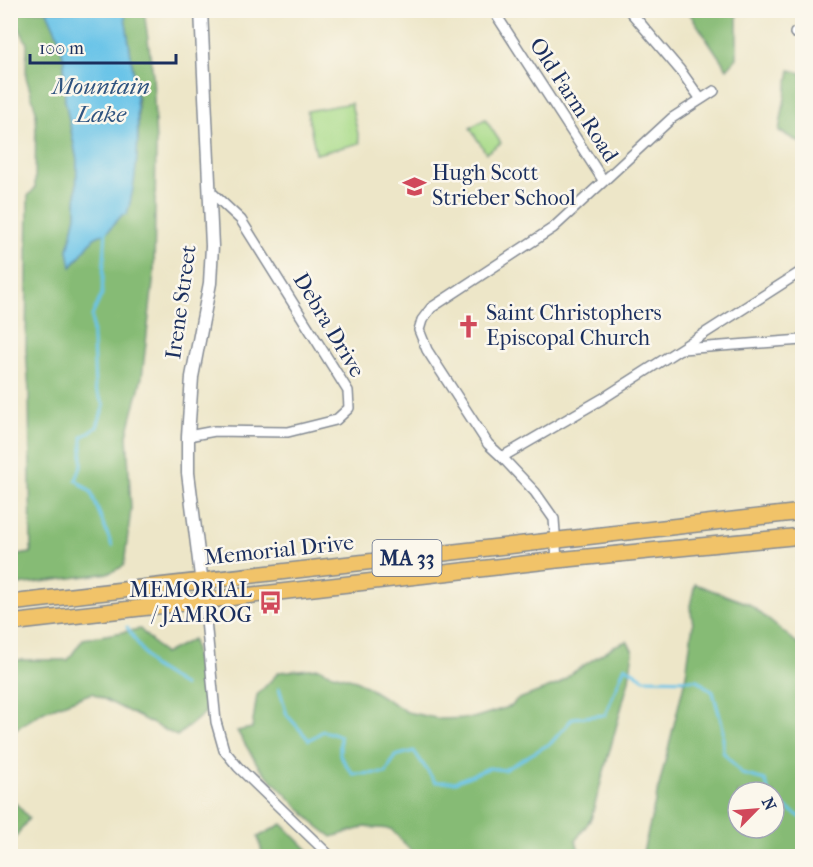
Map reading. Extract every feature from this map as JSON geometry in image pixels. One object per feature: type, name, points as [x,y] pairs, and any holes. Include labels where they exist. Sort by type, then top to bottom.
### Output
[{"type":"main road","name":"Memorial Drive","points":[[10,603],[802,512]]},
{"type":"main road","name":"Memorial Drive","points":[[10,623],[557,560],[802,536]]},
{"type":"street","name":"Irene Street","points":[[201,10],[212,246],[210,283],[192,377],[188,473],[204,600]]},
{"type":"street","name":"Old Farm Road","points":[[493,10],[603,180]]},
{"type":"street","points":[[629,10],[680,69],[700,98]]},
{"type":"street","points":[[557,560],[554,519],[535,492],[488,444],[427,350],[419,330],[422,320],[431,308],[553,228],[672,118],[714,91]]},
{"type":"street","name":"Debra Drive","points":[[188,436],[214,432],[288,432],[336,420],[349,408],[348,391],[242,220],[210,191]]},
{"type":"street","points":[[502,457],[602,399],[802,271]]},
{"type":"street","points":[[681,350],[802,340]]},
{"type":"street","points":[[204,600],[216,722],[224,750],[238,767],[330,856]]},
{"type":"green space","points":[[11,11],[47,11],[58,36],[64,60],[65,100],[77,160],[76,216],[68,250],[72,266],[94,238],[108,231],[122,214],[138,140],[138,102],[124,11],[144,11],[153,75],[156,145],[154,274],[142,377],[127,435],[131,509],[124,566],[109,573],[11,586],[11,556],[31,553],[29,391],[26,350],[28,196],[35,188],[36,111],[26,77],[27,44]]},
{"type":"green space","points":[[688,11],[737,11],[737,58],[727,69]]},
{"type":"green space","points":[[790,70],[802,73],[802,144],[779,131]]},
{"type":"green space","points":[[351,103],[360,143],[316,154],[307,111]]},
{"type":"green space","points":[[485,119],[501,143],[486,153],[470,128]]},
{"type":"green space","points":[[695,584],[749,604],[802,647],[802,856],[642,856],[686,675],[693,624],[690,606]]},
{"type":"green space","points":[[140,629],[164,654],[193,639],[206,712],[177,736],[92,693],[44,711],[11,732],[11,660],[68,660],[83,639]]},
{"type":"green space","points":[[627,641],[633,651],[629,680],[591,819],[576,840],[580,856],[416,856],[391,829],[365,827],[332,837],[316,825],[259,767],[237,731],[252,728],[257,695],[279,672],[319,668],[356,680],[407,712],[440,719],[473,718],[512,706],[516,700],[559,684],[614,646]]},
{"type":"green space","points":[[11,798],[29,818],[11,844]]},
{"type":"green space","points":[[282,824],[313,855],[263,856],[258,837]]},
{"type":"water","name":"Mountain Lake","points":[[47,11],[124,11],[135,87],[137,162],[127,214],[122,215],[108,231],[94,238],[71,267],[68,250],[76,216],[77,160],[65,100],[64,60],[58,36]]},
{"type":"waterway","points":[[106,229],[102,294],[92,316],[95,389],[104,405],[97,427],[82,437],[82,464],[76,480],[91,492],[112,546]]},
{"type":"waterway","points":[[127,627],[152,666],[184,686]]},
{"type":"waterway","points":[[279,688],[287,715],[309,740],[323,731],[340,736],[340,756],[353,774],[386,773],[395,756],[414,751],[435,782],[455,782],[489,768],[504,770],[551,743],[573,718],[605,715],[625,666],[644,679],[697,680],[713,692],[723,728],[723,752],[742,774],[765,780]]},
{"type":"waterway","points":[[786,808],[802,818]]},
{"type":"place","name":"Hugh Scott Strieber School","points":[[414,186]]},
{"type":"place","name":"Saint Christophers Episcopal Church","points":[[468,326]]},
{"type":"place","name":"MEMORIAL / JAMROG","points":[[270,603]]}]
